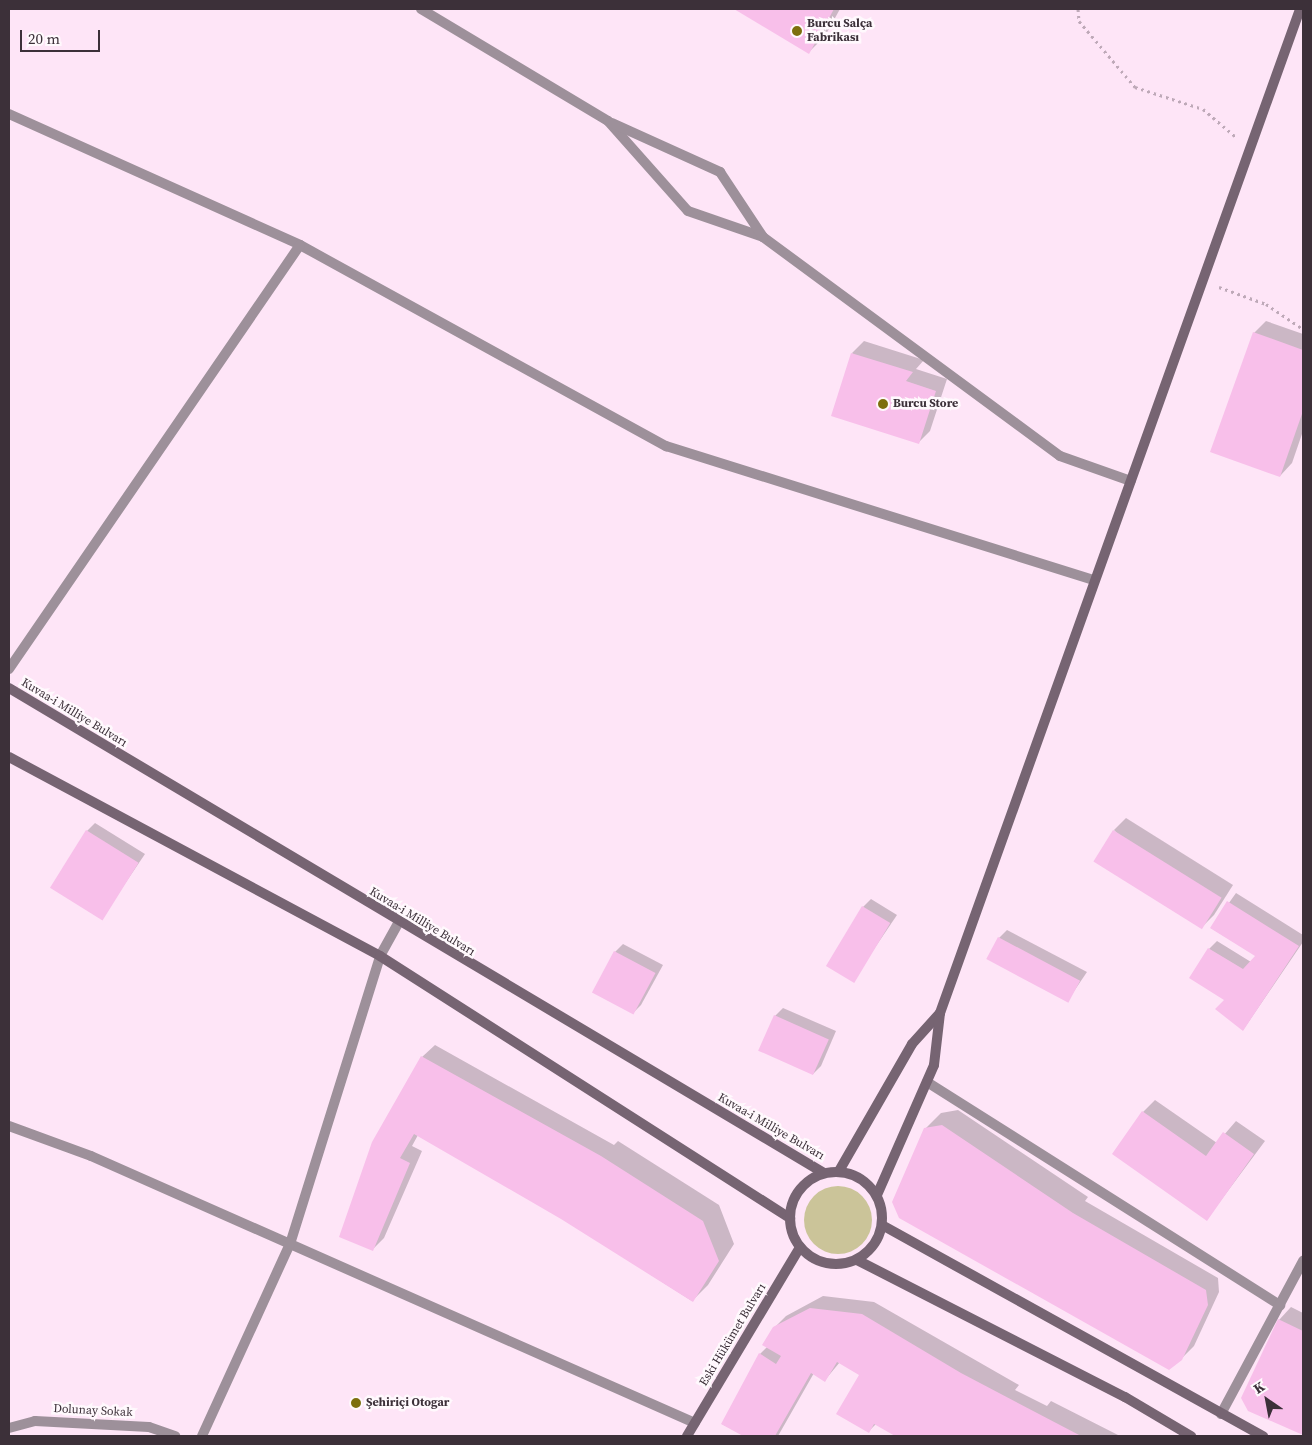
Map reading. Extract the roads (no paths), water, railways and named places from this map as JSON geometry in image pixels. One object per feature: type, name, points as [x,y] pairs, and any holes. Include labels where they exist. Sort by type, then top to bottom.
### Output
[{"type":"main road","points":[[877,1195],[934,1065],[940,1013],[1300,9]]},
{"type":"main road","name":"Kuvaa-i Milliye Bulvarı","points":[[9,688],[398,922],[824,1173]]},
{"type":"main road","points":[[9,756],[380,956],[790,1218]]},
{"type":"main road","points":[[838,1171],[912,1044],[940,1013]]},
{"type":"main road","points":[[838,1171],[860,1178],[877,1195],[882,1209],[882,1225],[869,1251],[857,1260],[842,1264],[826,1263],[812,1257],[800,1247],[790,1218],[799,1190],[824,1173],[838,1171]]},
{"type":"main road","points":[[882,1225],[1263,1436]]},
{"type":"main road","name":"Eski Hükümet Bulvarı","points":[[687,1436],[800,1247]]},
{"type":"main road","points":[[857,1260],[1125,1397],[1191,1436]]},
{"type":"street","points":[[421,9],[608,121],[720,172],[763,237]]},
{"type":"street","points":[[9,114],[300,245],[666,446],[1094,580]]},
{"type":"street","points":[[608,121],[688,212],[763,237],[1060,456],[1131,482]]},
{"type":"street","points":[[9,669],[300,245]]},
{"type":"street","points":[[202,1436],[290,1244],[380,956],[398,922]]},
{"type":"street","points":[[927,1082],[1280,1305]]},
{"type":"street","points":[[9,1126],[91,1156],[695,1423]]},
{"type":"street","points":[[1221,1414],[1303,1261]]},
{"type":"street","name":"Dolunay Sokak","points":[[9,1428],[35,1421],[150,1427],[167,1435]]},
{"type":"place","name":"Burcu Salça Fabrikası","points":[[797,31]]},
{"type":"place","name":"Burcu Store","points":[[883,404]]},
{"type":"place","name":"Şehiriçi Otogar","points":[[356,1403]]}]
